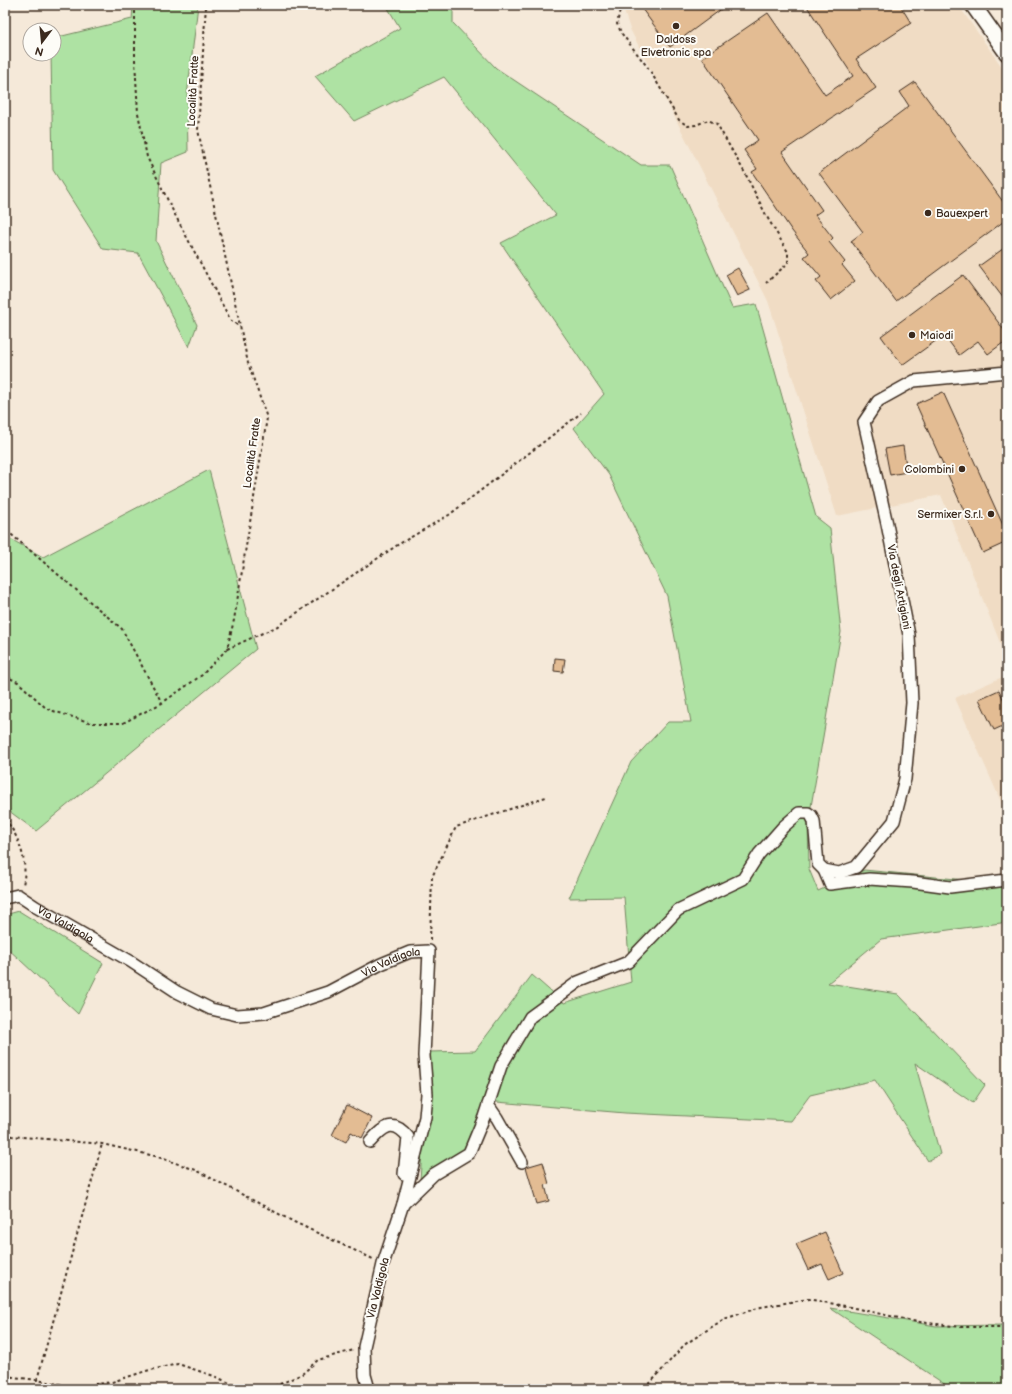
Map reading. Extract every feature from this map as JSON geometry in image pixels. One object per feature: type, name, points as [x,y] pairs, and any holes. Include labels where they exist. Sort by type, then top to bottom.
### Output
[{"type":"main road","points":[[973,5],[1007,53]]},
{"type":"street","name":"Via degli Artigiani","points":[[824,870],[839,873],[856,867],[894,821],[905,779],[912,703],[909,635],[864,422],[878,401],[914,380],[1007,372]]},
{"type":"street","points":[[403,1204],[434,1174],[469,1153],[488,1105],[501,1066],[530,1016],[578,982],[628,962],[678,910],[743,878],[759,854],[799,813],[811,815],[814,821],[818,864],[824,870],[830,884],[870,879],[913,882],[950,887],[1007,880]]},
{"type":"street","points":[[5,898],[18,894]]},
{"type":"street","name":"Via Valdigola","points":[[18,894],[177,992],[211,1010],[237,1015],[264,1013],[328,992],[381,964],[410,952],[430,951],[424,1056],[427,1094],[425,1117],[403,1204],[383,1264],[364,1347],[365,1375],[369,1389]]},
{"type":"street","points":[[488,1105],[522,1162]]},
{"type":"street","points":[[370,1142],[382,1129],[390,1126],[402,1130],[408,1137],[407,1157],[402,1186],[403,1204]]},
{"type":"path","points":[[135,5],[138,113],[147,157],[173,211],[232,321],[240,326]]},
{"type":"path","name":"Località Fratte","points":[[206,5],[198,130],[248,363],[267,418],[234,620],[227,649]]},
{"type":"path","points":[[621,5],[617,24],[622,34],[649,69],[679,120],[688,126],[696,125],[708,120],[717,124],[746,175],[767,217],[788,252],[788,263],[766,283]]},
{"type":"path","points":[[5,676],[18,682],[47,709],[92,723],[123,723],[162,703],[202,675],[227,649],[276,627],[399,544],[449,515],[581,413]]},
{"type":"path","points":[[5,520],[6,530],[122,629],[162,703]]},
{"type":"path","points":[[430,951],[432,877],[456,826],[546,796]]},
{"type":"path","points":[[5,814],[24,855],[24,884],[18,894]]},
{"type":"path","points":[[5,820],[12,828]]},
{"type":"path","points":[[5,1134],[12,1136],[102,1144],[155,1156],[196,1170],[294,1222],[383,1264]]},
{"type":"path","points":[[37,1380],[102,1144]]},
{"type":"path","points":[[645,1389],[684,1345],[724,1319],[761,1307],[808,1299],[912,1321],[961,1327],[1001,1327],[1007,1325]]},
{"type":"path","points":[[269,1389],[302,1374],[318,1360],[364,1347]]},
{"type":"path","points":[[5,1376],[76,1387],[112,1382],[146,1371],[178,1364],[214,1376],[243,1389]]},
{"type":"shaded area","points":[[622,5],[958,5],[1007,74],[1007,660],[941,495],[837,516],[768,301],[630,29]]},
{"type":"shaded area","points":[[1007,675],[1007,815],[955,698]]},
{"type":"green space","points":[[133,5],[198,5],[187,96],[188,152],[161,163],[156,241],[197,325],[189,347],[138,253],[103,249],[53,170],[51,62],[62,62],[62,36],[132,19]]},
{"type":"green space","points":[[386,5],[453,5],[453,23],[496,68],[641,165],[670,165],[732,308],[756,304],[816,517],[830,528],[841,632],[808,824],[809,869],[818,891],[864,870],[1007,884],[1007,921],[881,939],[828,983],[898,994],[985,1085],[973,1103],[915,1063],[940,1154],[928,1161],[875,1080],[810,1095],[791,1121],[625,1113],[485,1101],[466,1150],[420,1180],[429,1052],[475,1051],[532,975],[564,1003],[631,982],[624,897],[569,898],[631,762],[668,722],[691,722],[667,596],[609,475],[574,428],[604,394],[501,243],[556,215],[444,77],[354,121],[315,76],[400,28]]},
{"type":"green space","points":[[209,470],[256,649],[36,831],[5,808],[5,536],[43,557]]},
{"type":"green space","points":[[19,911],[103,963],[78,1014],[5,946],[5,915]]},
{"type":"green space","points":[[830,1308],[936,1326],[1003,1325],[1007,1323],[1007,1389],[952,1389]]},
{"type":"building","name":"Daldoss Elvetronic spa","points":[[639,5],[727,5],[670,47]]},
{"type":"building","points":[[806,5],[900,5],[911,23],[856,59],[876,88],[782,152],[822,210],[815,215],[833,238],[829,242],[845,262],[842,265],[855,281],[831,300],[816,281],[821,277],[804,257],[809,253],[792,231],[752,172],[757,169],[744,150],[758,140],[702,58],[768,13],[825,95],[853,76]]},
{"type":"building","name":"Bauexpert","points":[[915,82],[1007,207],[1007,219],[896,301],[851,241],[863,232],[819,173],[909,106],[900,92]]},
{"type":"building","points":[[1007,246],[1007,303],[979,266]]},
{"type":"building","points":[[738,268],[750,290],[737,296],[726,275]]},
{"type":"building","points":[[963,275],[1007,334],[1007,340],[988,354],[978,341],[959,355],[944,335],[902,365],[881,336]]},
{"type":"building","name":"Colombini","points":[[943,392],[1007,534],[1007,542],[983,553],[916,404]]},
{"type":"building","points":[[903,446],[907,472],[890,475],[885,449]]},
{"type":"building","points":[[555,658],[565,659],[563,672],[554,671]]},
{"type":"building","points":[[999,690],[1007,707],[1007,724],[994,730],[979,699]]},
{"type":"building","points":[[347,1105],[372,1118],[362,1138],[351,1132],[346,1142],[332,1135]]},
{"type":"building","points":[[543,1162],[549,1184],[545,1185],[549,1201],[537,1204],[526,1167]]},
{"type":"building","points":[[825,1232],[843,1273],[829,1279],[822,1264],[808,1270],[796,1244]]},
{"type":"place","name":"Daldoss Elvetronic spa","points":[[676,26]]},
{"type":"place","name":"Bauexpert","points":[[928,213]]},
{"type":"place","name":"Maiodi","points":[[912,335]]},
{"type":"place","name":"Colombini","points":[[962,469]]},
{"type":"place","name":"Sermixer S.r.l.","points":[[991,514]]}]
